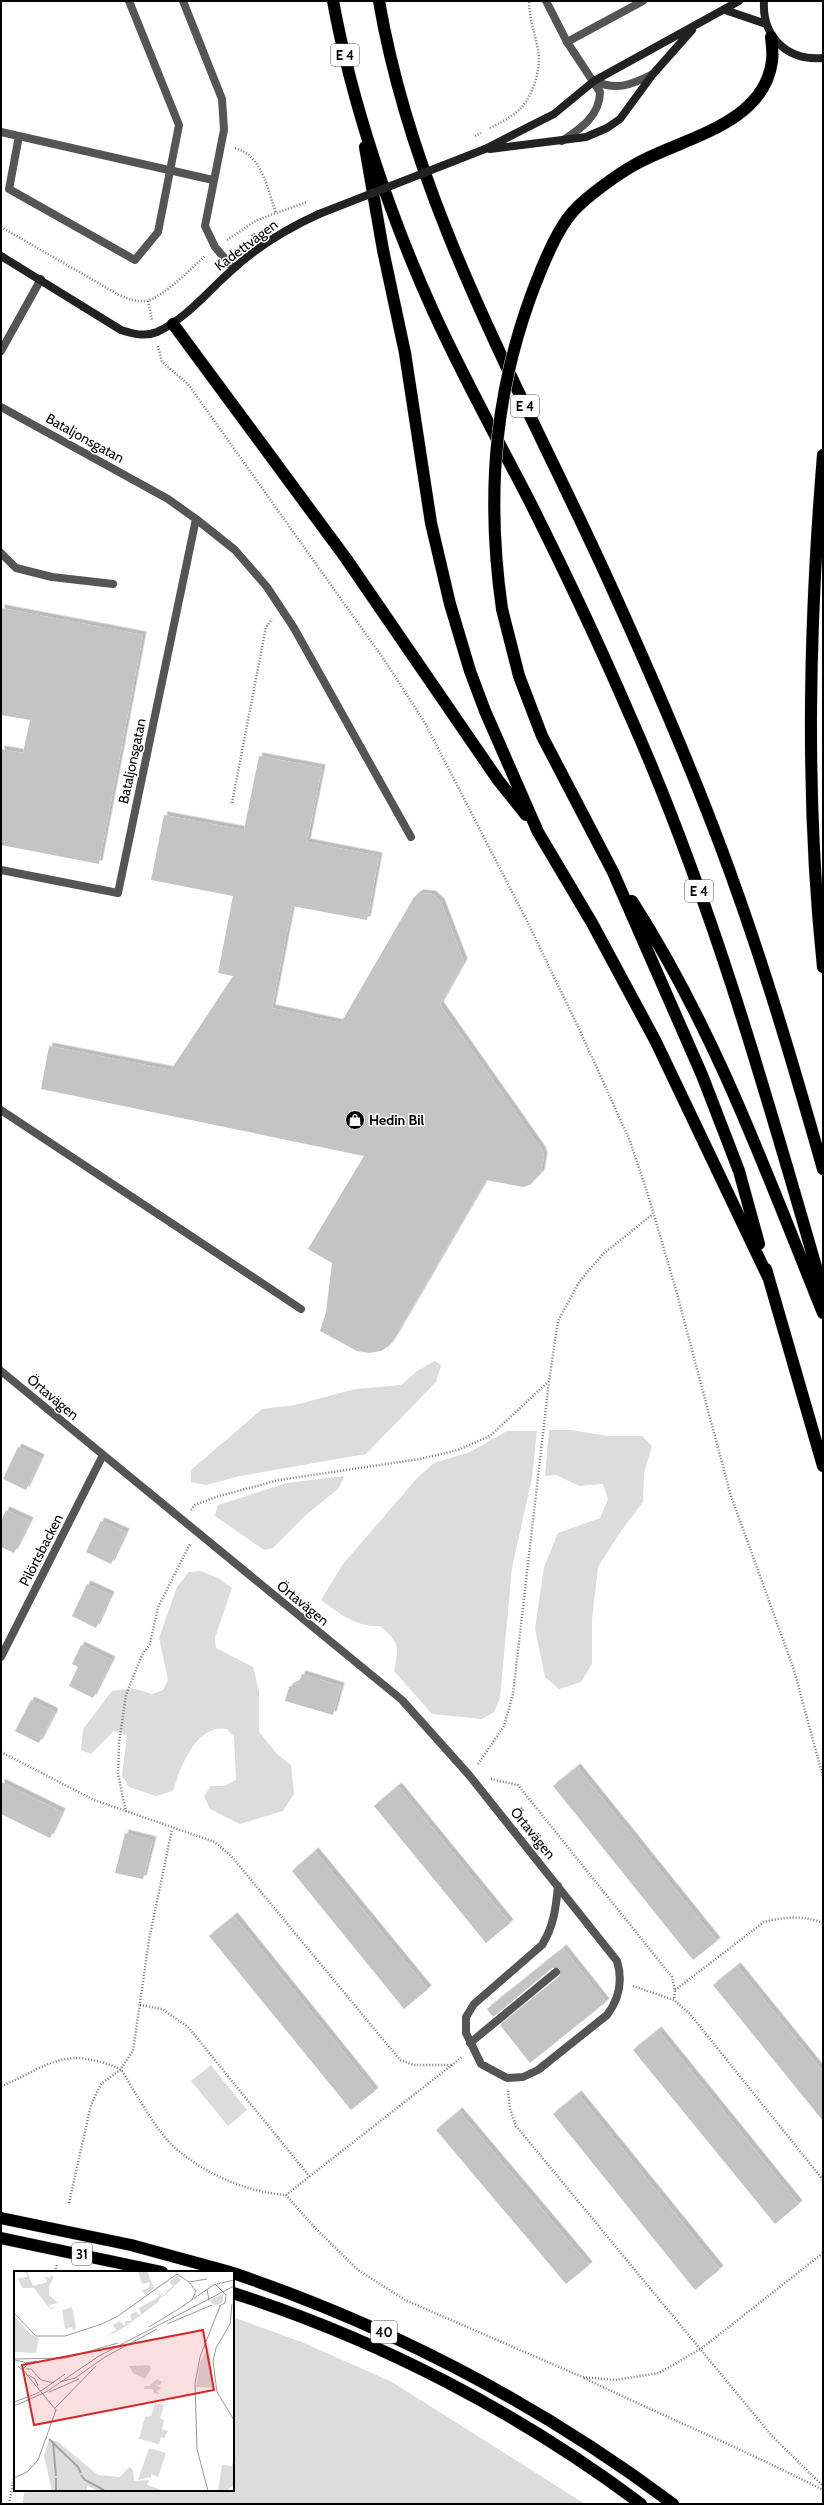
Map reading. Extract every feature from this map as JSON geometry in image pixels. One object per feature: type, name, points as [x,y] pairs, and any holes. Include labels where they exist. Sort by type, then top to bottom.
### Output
[{"type":"highway","name":"E 4","points":[[333,1],[359,109],[406,250],[433,312],[463,374],[532,506],[602,652],[675,825],[754,1050],[823,1291]]},
{"type":"highway","name":"E 4","points":[[379,1],[400,94],[446,231],[491,336],[572,504],[666,710],[721,848],[768,984],[823,1169]]},
{"type":"highway","points":[[771,37],[773,60],[769,75],[750,106],[724,124],[635,164],[600,189],[571,213],[555,239],[541,270],[514,348],[500,416],[495,450],[494,539],[502,609],[519,676],[542,736],[613,872],[722,1124],[739,1171],[823,1466]]},
{"type":"highway","points":[[359,109],[383,250],[406,353],[431,523],[450,604],[485,711],[538,832]]},
{"type":"highway","points":[[173,324],[345,557],[498,780],[538,832],[596,929],[656,1042],[768,1277]]},
{"type":"highway","points":[[823,455],[813,606],[810,734],[814,860],[823,967]]},
{"type":"highway","points":[[613,872],[663,949],[720,1060],[757,1146],[823,1313]]},
{"type":"highway","points":[[1,2218],[123,2243],[226,2271]]},
{"type":"highway","name":"31","points":[[1,2238],[157,2271]]},
{"type":"highway","name":"40","points":[[234,2273],[366,2324],[462,2370],[529,2406],[578,2437],[673,2504]]},
{"type":"highway","name":"40","points":[[234,2294],[344,2335],[448,2384],[547,2440],[641,2504]]},
{"type":"street","points":[[19,136],[9,189],[135,260],[158,232],[179,125],[129,1]]},
{"type":"street","points":[[183,1],[222,99],[225,114],[222,144],[213,180],[205,226],[215,247],[233,268]]},
{"type":"street","points":[[567,42],[643,1]]},
{"type":"street","points":[[485,150],[554,114],[594,81],[739,1]]},
{"type":"street","points":[[764,1],[766,24],[771,37],[782,48],[795,54],[814,59],[823,58]]},
{"type":"street","points":[[550,3],[567,42],[600,92],[600,102],[584,127],[560,142]]},
{"type":"street","points":[[725,10],[766,24]]},
{"type":"street","points":[[485,150],[560,142],[586,137],[613,123],[636,99],[653,74],[697,24]]},
{"type":"street","points":[[594,81],[615,88],[628,86],[653,74]]},
{"type":"street","points":[[1,132],[213,180]]},
{"type":"street","name":"Kadettvägen","points":[[41,279],[121,330],[142,335],[155,332],[173,324],[233,268],[290,227],[319,214],[485,150]]},
{"type":"street","points":[[1,256],[41,279],[1,351]]},
{"type":"street","name":"Bataljonsgatan","points":[[1,407],[168,499],[235,550],[280,606],[294,628],[411,837]]},
{"type":"street","name":"Bataljonsgatan","points":[[1,870],[118,893],[196,519]]},
{"type":"street","points":[[1,553],[16,568],[52,576],[113,584]]},
{"type":"street","points":[[1,1110],[301,1309]]},
{"type":"street","name":"Örtavägen","points":[[1,1371],[180,1520],[402,1700],[469,1775],[617,1961],[621,1975],[620,1984],[614,2006],[607,2015],[538,2070],[523,2077],[507,2078]]},
{"type":"street","name":"Pilörtsbacken","points":[[1,1657],[103,1455]]},
{"type":"street","points":[[507,2078],[481,2064],[466,2033],[466,2017],[474,2004],[542,1945],[550,1933],[555,1916],[558,1886]]},
{"type":"street","points":[[471,2046],[556,1972]]},
{"type":"path","points":[[481,133],[521,109],[529,97],[539,64],[539,51],[529,18],[529,1]]},
{"type":"path","points":[[222,144],[244,150],[253,158],[259,167],[276,213]]},
{"type":"path","points":[[148,301],[159,356],[162,362],[188,384],[385,661],[425,723],[520,907],[630,1141],[654,1214],[730,1493],[794,1670],[823,1777]]},
{"type":"path","points":[[232,803],[266,627],[280,606]]},
{"type":"path","points":[[469,1775],[485,1757],[504,1726],[513,1694],[548,1381],[558,1321],[579,1282],[604,1254],[654,1214]]},
{"type":"path","points":[[180,1520],[195,1505],[279,1480],[420,1459],[458,1450],[490,1436],[548,1381]]},
{"type":"path","points":[[126,1812],[118,1774],[119,1743],[126,1695],[142,1656],[150,1644],[158,1607],[195,1532]]},
{"type":"path","points":[[1,1752],[94,1800],[172,1829],[215,1842],[232,1857],[400,2060],[414,2065],[452,2065]]},
{"type":"path","points":[[469,1775],[518,1785],[672,1977],[675,1990],[674,2000]]},
{"type":"path","points":[[69,2202],[91,2105],[101,2084],[120,2070],[132,2051],[149,1940],[172,1829]]},
{"type":"path","points":[[675,1990],[764,1922],[780,1917],[796,1917],[823,1923]]},
{"type":"path","points":[[620,1984],[674,2000],[690,2014],[823,2180]]},
{"type":"path","points":[[140,2005],[162,2009],[188,2027],[310,2177]]},
{"type":"path","points":[[1,2086],[53,2061],[76,2058],[96,2061],[120,2070],[159,2129],[173,2146],[190,2160],[215,2175],[240,2185],[265,2193],[286,2195],[452,2065],[471,2046]]},
{"type":"path","points":[[507,2078],[510,2109],[516,2126],[702,2348],[772,2436],[823,2486]]},
{"type":"path","points":[[286,2195],[316,2229],[358,2270],[405,2300],[582,2377],[677,2422],[768,2462],[823,2490]]},
{"type":"path","points":[[582,2377],[614,2380],[659,2373],[702,2348],[823,2253]]},
{"type":"path","points":[[9,2504],[14,2478]]},
{"type":"shaded area","points":[[435,1361],[441,1365],[436,1382],[366,1454],[240,1476],[206,1485],[191,1482],[191,1470],[262,1409],[295,1405],[355,1389],[401,1385],[417,1371]]},
{"type":"shaded area","points":[[549,1430],[571,1430],[608,1436],[642,1436],[652,1446],[644,1473],[643,1502],[621,1531],[598,1567],[592,1620],[592,1664],[581,1682],[559,1689],[545,1677],[535,1629],[544,1567],[558,1533],[600,1518],[608,1499],[603,1484],[579,1486],[556,1475],[545,1476]]},
{"type":"shaded area","points":[[507,1431],[537,1431],[532,1478],[512,1568],[500,1698],[494,1712],[482,1719],[432,1714],[394,1671],[397,1651],[395,1641],[387,1632],[380,1626],[371,1626],[349,1619],[321,1600],[343,1564],[418,1477],[434,1463],[470,1452]]},
{"type":"shaded area","points":[[344,1476],[339,1488],[306,1515],[273,1548],[264,1550],[215,1516],[218,1505],[287,1483]]},
{"type":"shaded area","points":[[201,1571],[218,1578],[232,1588],[215,1638],[216,1648],[253,1667],[259,1691],[259,1732],[277,1754],[291,1765],[294,1794],[283,1811],[240,1824],[210,1809],[204,1796],[211,1786],[224,1786],[236,1780],[234,1737],[227,1729],[216,1729],[207,1733],[198,1740],[185,1759],[173,1791],[156,1796],[129,1787],[122,1776],[127,1735],[114,1731],[91,1754],[81,1750],[83,1729],[112,1691],[132,1688],[152,1694],[163,1690],[168,1680],[159,1638],[177,1587],[189,1572]]},
{"type":"shaded area","points":[[211,2065],[247,2110],[228,2126],[191,2081]]},
{"type":"shaded area","points":[[234,2317],[304,2343],[392,2382],[585,2504],[22,2504],[25,2491],[234,2491]]},
{"type":"building","points":[[1,608],[143,635],[99,864],[1,845],[1,749],[23,753],[30,720],[1,715]]},
{"type":"building","name":"Hedin Bil","points":[[259,756],[322,768],[307,842],[379,856],[367,920],[292,906],[272,1008],[341,1023],[414,897],[420,893],[432,894],[441,902],[464,962],[440,1005],[542,1150],[544,1156],[541,1173],[530,1185],[523,1187],[486,1180],[396,1335],[389,1346],[381,1351],[369,1353],[357,1351],[320,1331],[326,1312],[332,1263],[308,1249],[364,1156],[41,1089],[49,1046],[171,1070],[233,976],[218,973],[233,896],[151,880],[164,815],[244,830]]},
{"type":"building","points":[[18,1447],[41,1458],[26,1490],[3,1479]]},
{"type":"building","points":[[6,1510],[30,1521],[14,1553],[1,1547],[1,1521]]},
{"type":"building","points":[[101,1521],[126,1532],[111,1564],[86,1552]]},
{"type":"building","points":[[87,1584],[111,1595],[96,1628],[72,1616]]},
{"type":"building","points":[[81,1645],[112,1660],[93,1698],[69,1686],[78,1667],[72,1664]]},
{"type":"building","points":[[302,1674],[341,1686],[333,1715],[285,1701],[289,1687],[299,1682]]},
{"type":"building","points":[[31,1700],[55,1712],[39,1743],[15,1731]]},
{"type":"building","points":[[577,1767],[717,1941],[693,1960],[553,1786]]},
{"type":"building","points":[[1,1782],[62,1812],[50,1838],[1,1814]]},
{"type":"building","points":[[398,1786],[510,1923],[486,1943],[374,1806]]},
{"type":"building","points":[[125,1833],[153,1840],[143,1879],[115,1873]]},
{"type":"building","points":[[315,1851],[428,1989],[404,2009],[292,1871]]},
{"type":"building","points":[[234,1916],[375,2091],[351,2110],[209,1936]]},
{"type":"building","points":[[563,1948],[606,2002],[530,2063],[500,2025],[560,1976],[560,1969],[552,1968],[493,2017],[487,2009]]},
{"type":"building","points":[[737,1966],[823,2072],[823,2121],[713,1985]]},
{"type":"building","points":[[658,2030],[799,2204],[775,2224],[633,2050]]},
{"type":"building","points":[[578,2094],[720,2269],[695,2290],[553,2114]]},
{"type":"building","points":[[459,2111],[589,2265],[566,2284],[436,2130]]},
{"type":"place","name":"Hedin Bil","points":[[355,1120]]}]
